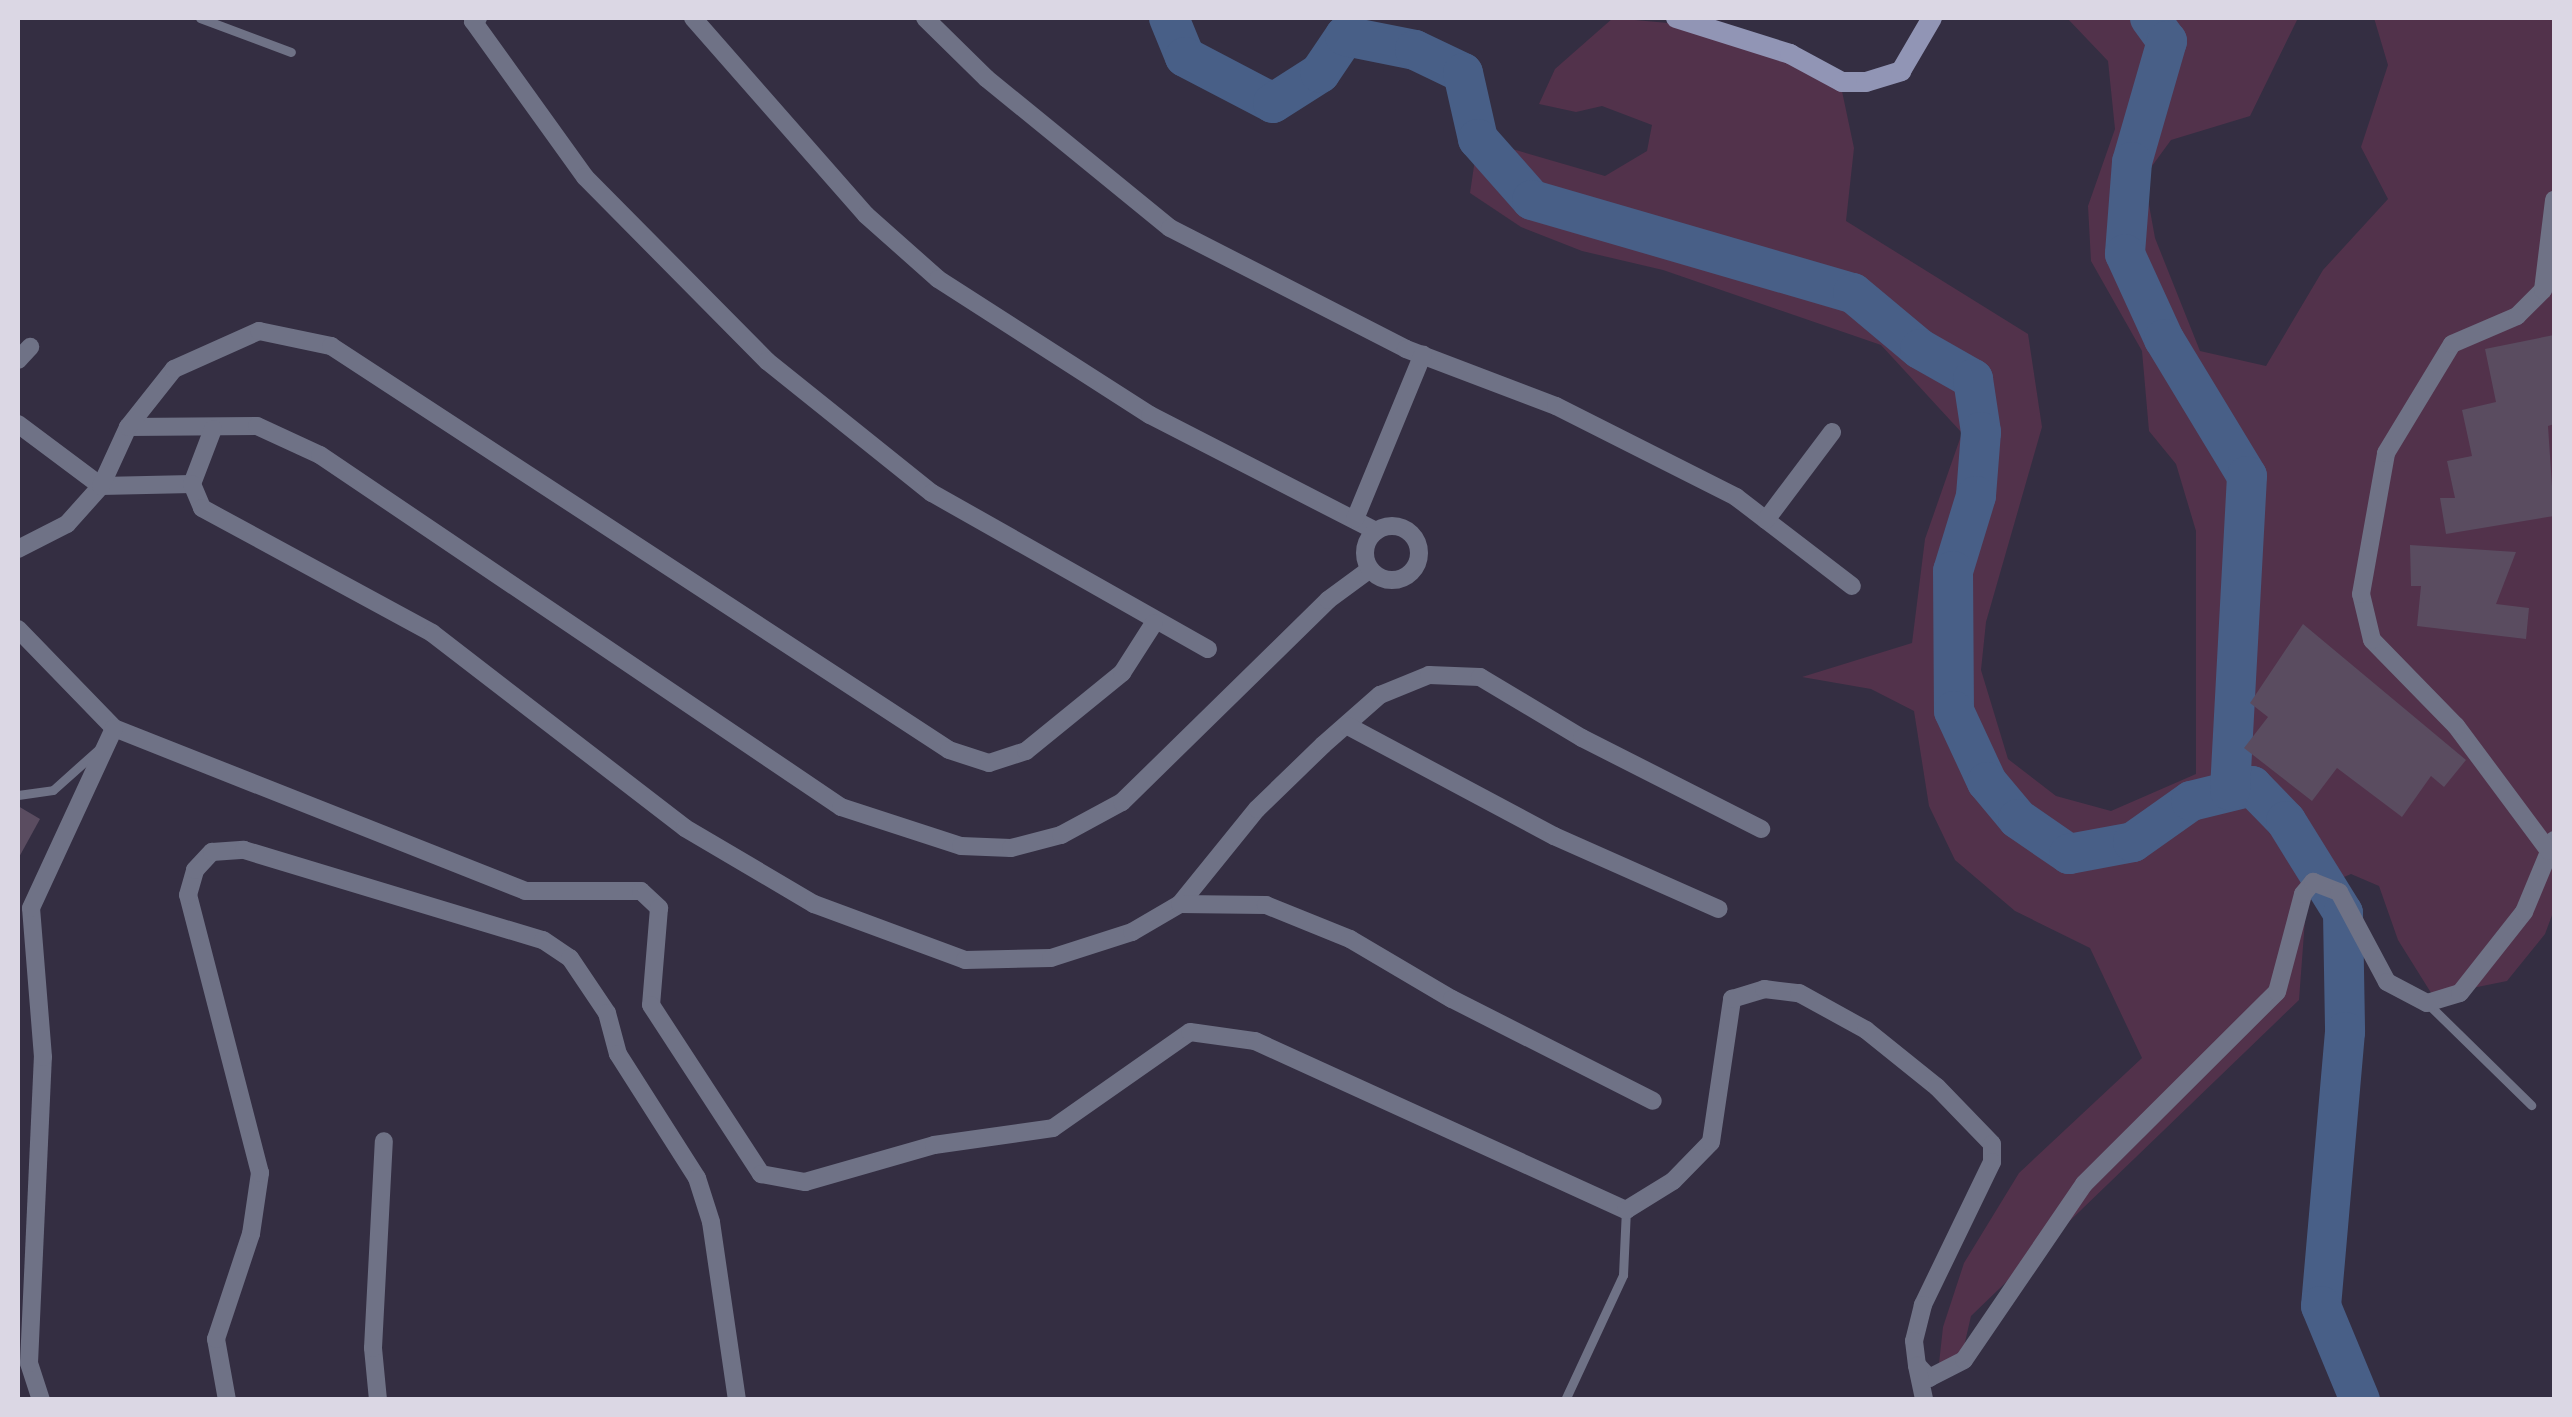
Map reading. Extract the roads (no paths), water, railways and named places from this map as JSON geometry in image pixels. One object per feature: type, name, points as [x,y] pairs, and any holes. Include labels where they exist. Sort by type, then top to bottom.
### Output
[{"type":"street","points":[[478,18],[473,21],[585,178],[767,361],[932,493],[1154,624],[1208,649]]},
{"type":"street","points":[[692,18],[866,215],[938,279],[1150,416],[1376,531],[1404,528],[1420,551],[1408,576],[1395,581],[1370,570],[1365,556],[1376,531]]},
{"type":"street","points":[[925,18],[986,78],[1170,228],[1423,354],[1556,406],[1736,497],[1852,586]]},
{"type":"street","points":[[1676,18],[1790,54],[1842,82],[1866,82],[1901,71],[1932,18]]},
{"type":"street","points":[[1917,1365],[1930,1378],[1964,1360],[2084,1184],[2277,992],[2303,894],[2313,882],[2339,892],[2388,982],[2427,1003],[2460,993],[2524,912],[2552,845],[2456,726],[2372,640],[2361,594],[2386,453],[2452,344],[2517,316],[2543,290],[2554,200]]},
{"type":"street","points":[[18,549],[67,524],[102,486],[128,427],[174,369],[259,331],[331,346],[949,750],[988,763],[1026,751],[1122,673],[1154,624]]},
{"type":"street","points":[[1355,519],[1423,354]]},
{"type":"street","points":[[18,424],[102,486],[192,484]]},
{"type":"street","points":[[128,427],[257,426],[320,454],[841,807],[961,846],[1011,848],[1061,835],[1122,802],[1328,600],[1370,570]]},
{"type":"street","points":[[213,429],[192,484],[202,508],[432,633],[685,828],[814,904],[965,960],[1051,958],[1132,932],[1180,904],[1257,809],[1380,695],[1428,674],[1480,677],[1582,738],[1761,829]]},
{"type":"street","points":[[1766,520],[1832,432]]},
{"type":"street","points":[[18,629],[110,735],[525,890],[641,892],[659,908],[651,1005],[761,1174],[805,1182],[934,1144],[1053,1128],[1190,1032],[1255,1041],[1626,1210],[1673,1181],[1712,1142],[1732,999],[1764,989],[1799,993],[1866,1030],[1937,1087],[1992,1144],[1992,1162],[1922,1305],[1917,1365],[1924,1400]]},
{"type":"street","points":[[1348,726],[1554,836],[1719,909]]},
{"type":"street","points":[[41,1400],[23,1363],[43,1058],[31,908],[110,735]]},
{"type":"street","points":[[227,1400],[216,1339],[251,1234],[260,1174],[188,896],[195,870],[212,852],[244,850],[543,940],[570,958],[607,1013],[618,1054],[697,1178],[711,1222],[737,1400]]},
{"type":"street","points":[[1180,904],[1266,905],[1350,939],[1452,999],[1653,1101]]},
{"type":"street","points":[[378,1400],[372,1348],[384,1141]]},
{"type":"lane","points":[[200,18],[290,52]]},
{"type":"lane","points":[[18,795],[53,790],[110,735]]},
{"type":"lane","points":[[2427,1003],[2531,1105]]},
{"type":"lane","points":[[1565,1400],[1623,1275],[1626,1210]]},
{"type":"waterway","points":[[1169,18],[1185,57],[1273,103],[1320,73],[1345,36],[1415,50],[1463,73],[1478,139],[1532,200],[1853,293],[1920,349],[1973,379],[1981,432],[1976,496],[1953,571],[1954,711],[1987,782],[2018,819],[2069,854],[2133,842],[2191,801],[2252,786],[2286,821],[2343,913],[2345,1032],[2321,1306],[2360,1400]]},
{"type":"waterway","points":[[2150,18],[2167,41],[2132,162],[2125,254],[2164,339],[2247,476],[2230,791]]}]
